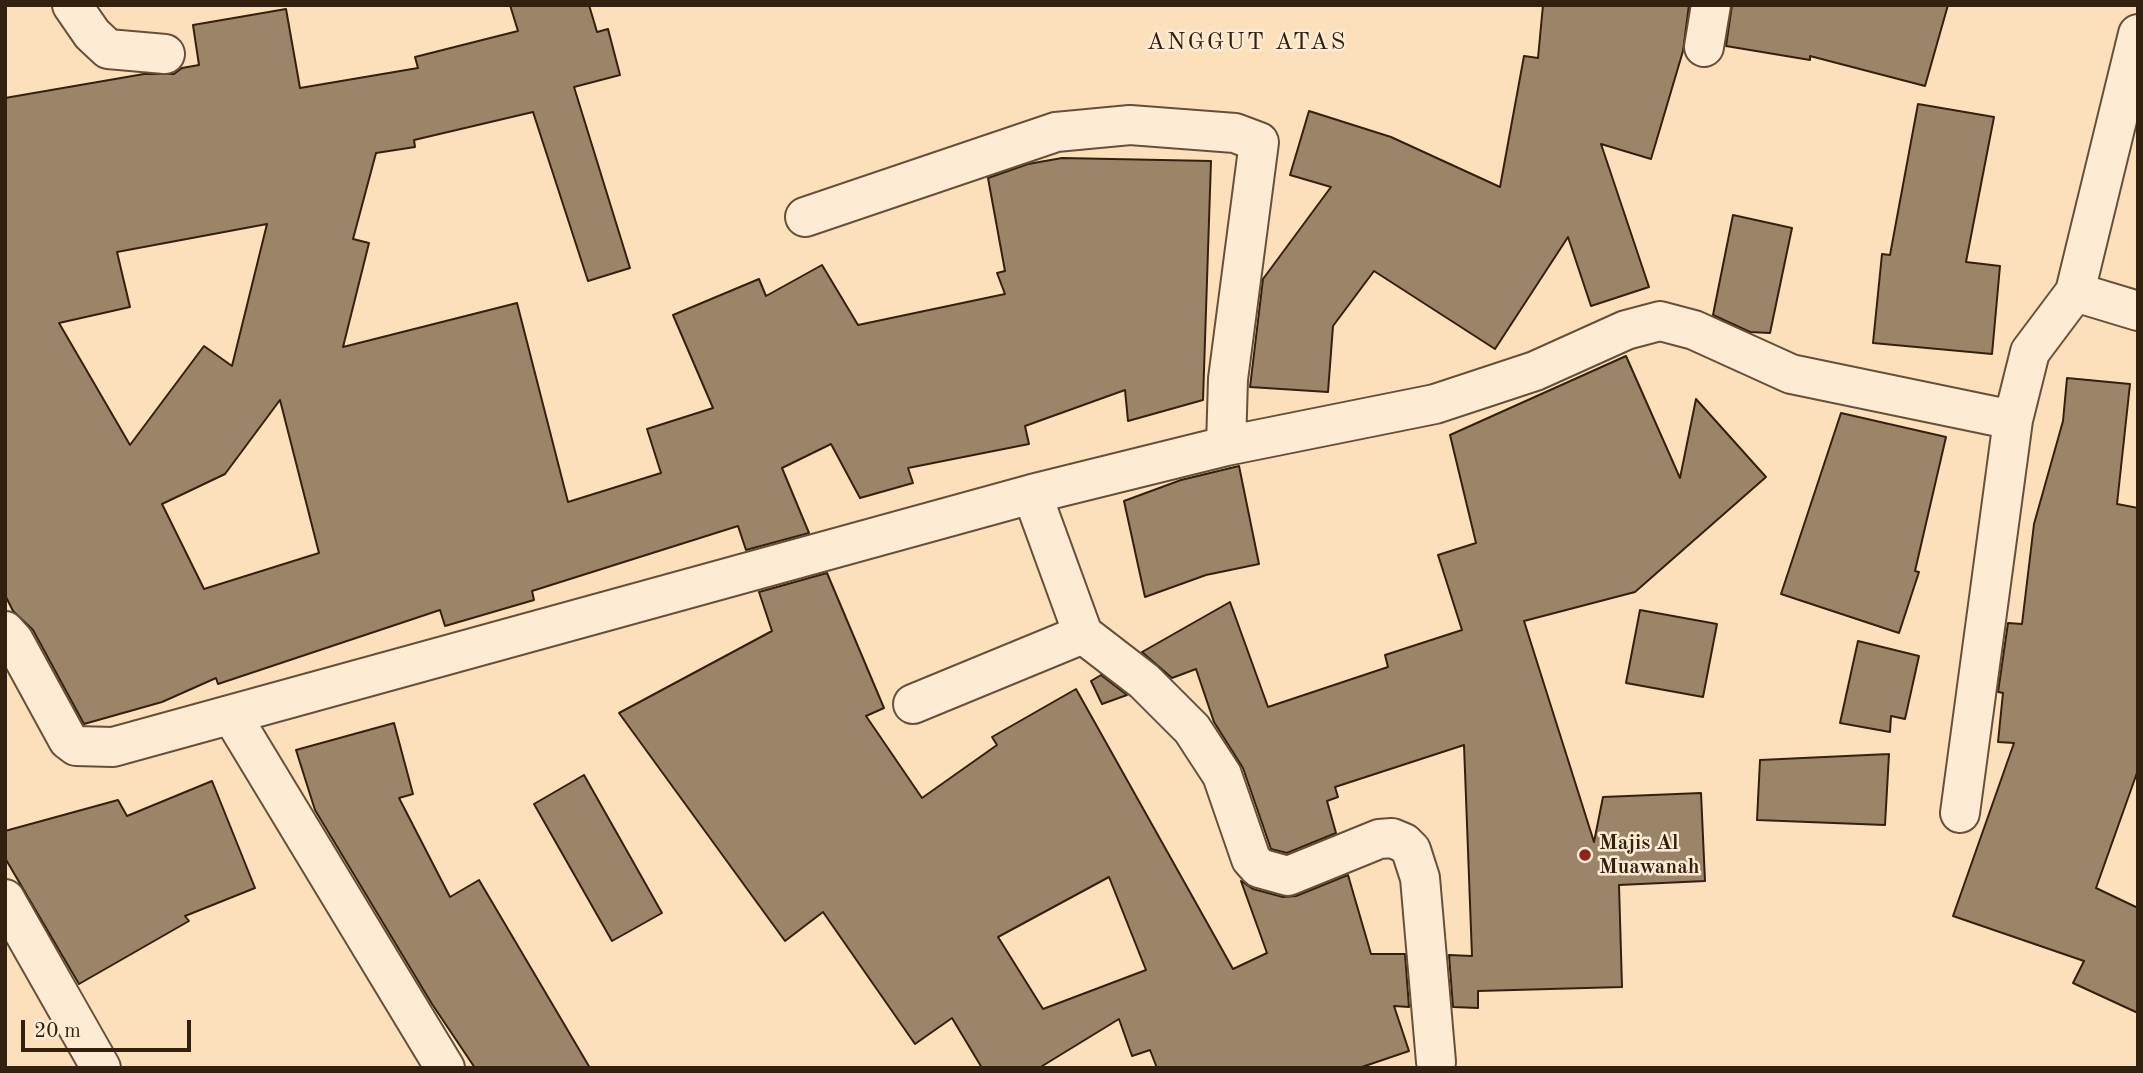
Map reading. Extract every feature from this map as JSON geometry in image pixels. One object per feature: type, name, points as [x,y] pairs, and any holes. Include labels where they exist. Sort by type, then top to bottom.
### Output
[{"type":"street","points":[[72,5],[92,34],[108,48],[164,54]]},
{"type":"street","points":[[1704,47],[1711,5]]},
{"type":"street","points":[[1960,813],[2013,420],[2030,352],[2075,292],[2138,34]]},
{"type":"street","points":[[805,217],[1056,132],[1130,125],[1235,132],[1259,142],[1228,379],[1226,446]]},
{"type":"street","points":[[2075,292],[2138,311]]},
{"type":"street","points":[[5,631],[13,641],[60,732],[76,746],[113,747],[1032,494],[1226,446],[1435,404],[1535,371],[1626,330],[1660,321],[1694,330],[1791,374],[2013,420]]},
{"type":"street","points":[[1032,494],[1083,634],[1144,681],[1192,729],[1222,775],[1251,859],[1259,868],[1287,876],[1378,839],[1392,838],[1404,843],[1411,850],[1420,878],[1436,1062]]},
{"type":"street","points":[[913,704],[1083,634]]},
{"type":"street","points":[[232,716],[444,1068]]},
{"type":"street","points":[[5,899],[101,1068]]},
{"type":"building","points":[[510,5],[589,5],[597,32],[608,29],[620,75],[574,87],[630,268],[588,281],[533,112],[414,140],[415,147],[376,153],[353,239],[369,243],[343,347],[517,303],[568,502],[661,473],[647,429],[713,408],[673,315],[759,279],[766,296],[822,265],[858,325],[1005,294],[997,273],[1005,271],[988,178],[1028,164],[1062,158],[1211,161],[1203,400],[1128,421],[1125,390],[1025,426],[1029,444],[908,468],[913,483],[860,498],[831,444],[782,468],[809,533],[746,550],[738,526],[532,591],[534,600],[445,626],[440,610],[218,684],[216,678],[162,702],[84,724],[33,630],[13,611],[5,595],[5,98],[144,74],[174,74],[182,68],[199,65],[193,25],[286,9],[300,88],[418,68],[415,57],[518,31]],"holes":[[[267,224],[232,366],[204,346],[130,445],[59,323],[130,307],[117,252]],[[280,400],[319,553],[204,589],[162,504],[225,474]]]},
{"type":"building","points":[[1543,5],[1689,5],[1683,51],[1651,159],[1601,144],[1649,287],[1591,306],[1568,237],[1495,349],[1374,271],[1333,326],[1328,392],[1250,387],[1263,279],[1331,187],[1290,175],[1309,111],[1391,137],[1500,187],[1524,56],[1538,58]]},
{"type":"building","points":[[1732,5],[1948,5],[1925,86],[1810,56],[1810,60],[1726,46]]},
{"type":"building","points":[[1918,104],[1994,117],[1966,262],[2000,266],[1992,354],[1873,343],[1882,254],[1890,255]]},
{"type":"building","points":[[1733,215],[1792,228],[1770,333],[1750,332],[1713,315]]},
{"type":"building","points":[[1626,356],[1680,478],[1696,399],[1766,477],[1635,592],[1524,621],[1594,842],[1603,797],[1701,793],[1705,881],[1619,885],[1622,987],[1478,991],[1478,1008],[1453,1007],[1449,955],[1472,956],[1464,745],[1335,787],[1338,797],[1327,801],[1336,833],[1287,853],[1271,849],[1243,768],[1214,722],[1196,669],[1172,678],[1142,652],[1230,602],[1268,707],[1388,667],[1385,655],[1462,630],[1438,555],[1476,543],[1450,435]]},
{"type":"building","points":[[2067,378],[2130,384],[2117,504],[2138,508],[2138,770],[2096,888],[2138,908],[2138,1013],[2073,983],[2084,961],[1953,916],[2014,743],[1998,742],[2003,693],[1998,692],[2008,623],[2022,624],[2034,524],[2063,421]]},
{"type":"building","points":[[1841,413],[1946,437],[1915,571],[1919,572],[1899,633],[1781,594]]},
{"type":"building","points":[[1239,466],[1259,564],[1206,575],[1145,597],[1124,501],[1181,480]]},
{"type":"building","points":[[827,573],[884,708],[866,716],[922,798],[997,745],[992,737],[1076,689],[1233,969],[1267,953],[1241,881],[1253,889],[1283,897],[1296,896],[1348,875],[1371,954],[1405,954],[1409,1007],[1394,1006],[1409,1051],[1359,1068],[1157,1068],[1150,1050],[1132,1056],[1119,1019],[1039,1068],[982,1068],[952,1018],[915,1044],[823,912],[785,941],[619,713],[772,631],[759,592]],"holes":[[[1109,877],[1146,970],[1043,1009],[998,937]]]},
{"type":"building","points":[[1640,610],[1717,624],[1703,697],[1626,683]]},
{"type":"building","points":[[1858,641],[1919,656],[1905,719],[1891,716],[1890,732],[1840,723]]},
{"type":"building","points":[[1101,675],[1127,695],[1102,704],[1091,681]]},
{"type":"building","points":[[394,723],[413,794],[399,798],[450,897],[479,880],[590,1068],[475,1068],[432,1004],[315,810],[296,750]]},
{"type":"building","points":[[1889,754],[1885,825],[1757,820],[1760,760]]},
{"type":"building","points":[[584,775],[662,913],[612,941],[534,804]]},
{"type":"building","points":[[212,781],[255,888],[185,916],[189,921],[79,984],[5,858],[5,831],[118,800],[127,816]]},
{"type":"place","name":"Majis Al Muawanah","points":[[1585,855]]},
{"type":"district","name":"ANGGUT ATAS","points":[[1247,43]]}]
